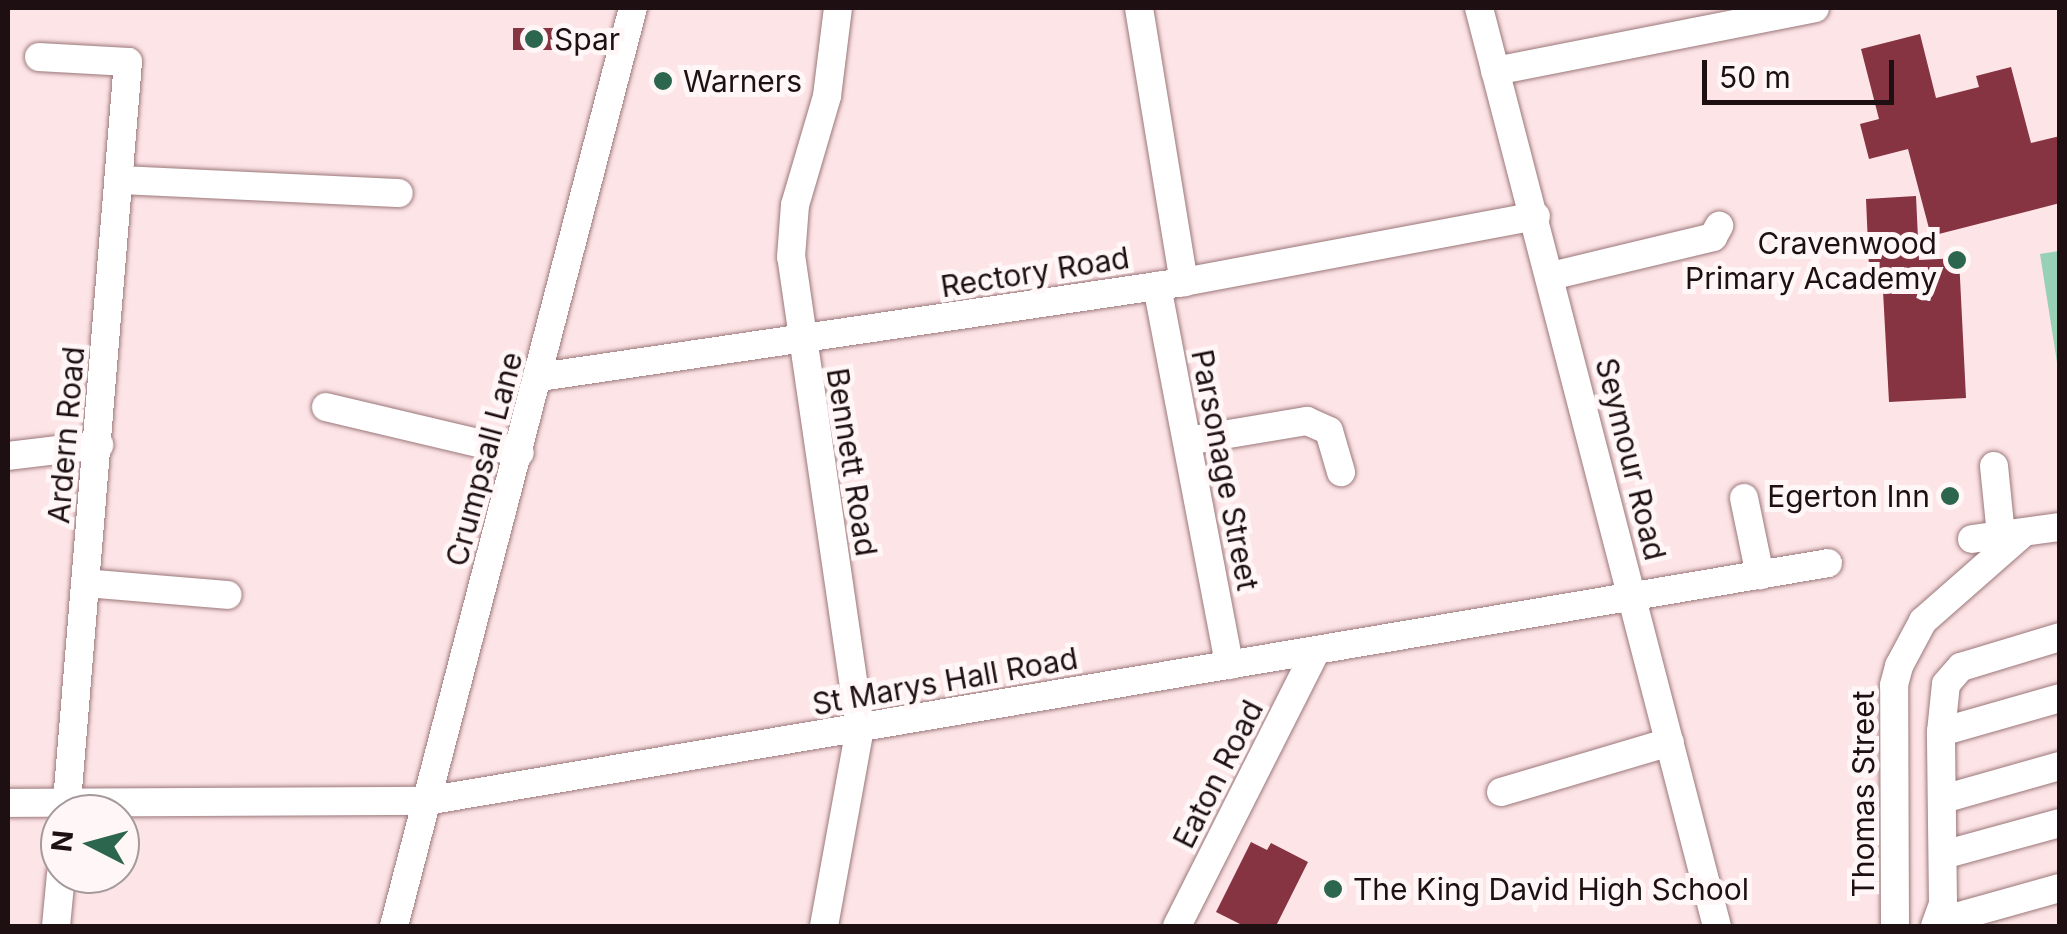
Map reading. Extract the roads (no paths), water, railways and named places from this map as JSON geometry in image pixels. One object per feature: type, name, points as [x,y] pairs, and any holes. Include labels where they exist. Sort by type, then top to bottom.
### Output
[{"type":"street","name":"Bennett Road","points":[[824,926],[860,728],[801,341],[792,257],[795,204],[827,96],[838,8]]},
{"type":"street","name":"Parsonage Street","points":[[1138,8],[1156,115],[1188,440],[1229,666]]},
{"type":"street","name":"Seymour Road","points":[[1479,8],[1718,926]]},
{"type":"street","points":[[1495,71],[1815,8]]},
{"type":"street","name":"Crumpsall Lane","points":[[394,926],[637,9]]},
{"type":"street","name":"Ardern Road","points":[[38,57],[128,62],[67,794]]},
{"type":"street","points":[[119,180],[399,193]]},
{"type":"street","name":"Rectory Road","points":[[540,377],[1170,284],[1536,216]]},
{"type":"street","points":[[1551,276],[1713,237],[1719,226]]},
{"type":"street","points":[[326,407],[520,453]]},
{"type":"street","points":[[1188,440],[1287,422],[1319,424],[1330,430],[1341,472]]},
{"type":"street","points":[[8,456],[99,445]]},
{"type":"street","points":[[1994,466],[2012,534]]},
{"type":"street","points":[[1744,498],[1760,575]]},
{"type":"street","points":[[1972,539],[2060,527]]},
{"type":"street","name":"Thomas Street","points":[[1895,926],[1894,685],[1899,666],[1923,621],[2012,534]]},
{"type":"street","name":"St Marys Hall Road","points":[[140,806],[426,801],[1828,562]]},
{"type":"street","points":[[84,583],[227,595]]},
{"type":"street","points":[[2060,636],[1961,667],[1943,694],[1943,923],[2060,888]]},
{"type":"street","name":"Eaton Road","points":[[1178,926],[1316,651]]},
{"type":"street","points":[[1942,732],[2060,698]]},
{"type":"street","points":[[1500,792],[1670,742]]},
{"type":"street","points":[[1942,799],[2060,766]]},
{"type":"street","name":"St Marys Hall Road","points":[[8,802],[40,805]]},
{"type":"street","points":[[1943,855],[2060,823]]},
{"type":"street","points":[[56,926],[59,894]]},
{"type":"place","name":"Spar","points":[[534,39]]},
{"type":"place","name":"Warners","points":[[663,81]]},
{"type":"place","name":"Cravenwood Primary Academy","points":[[1957,260]]},
{"type":"place","name":"Egerton Inn","points":[[1950,496]]},
{"type":"place","name":"The King David High School","points":[[1333,889]]}]
